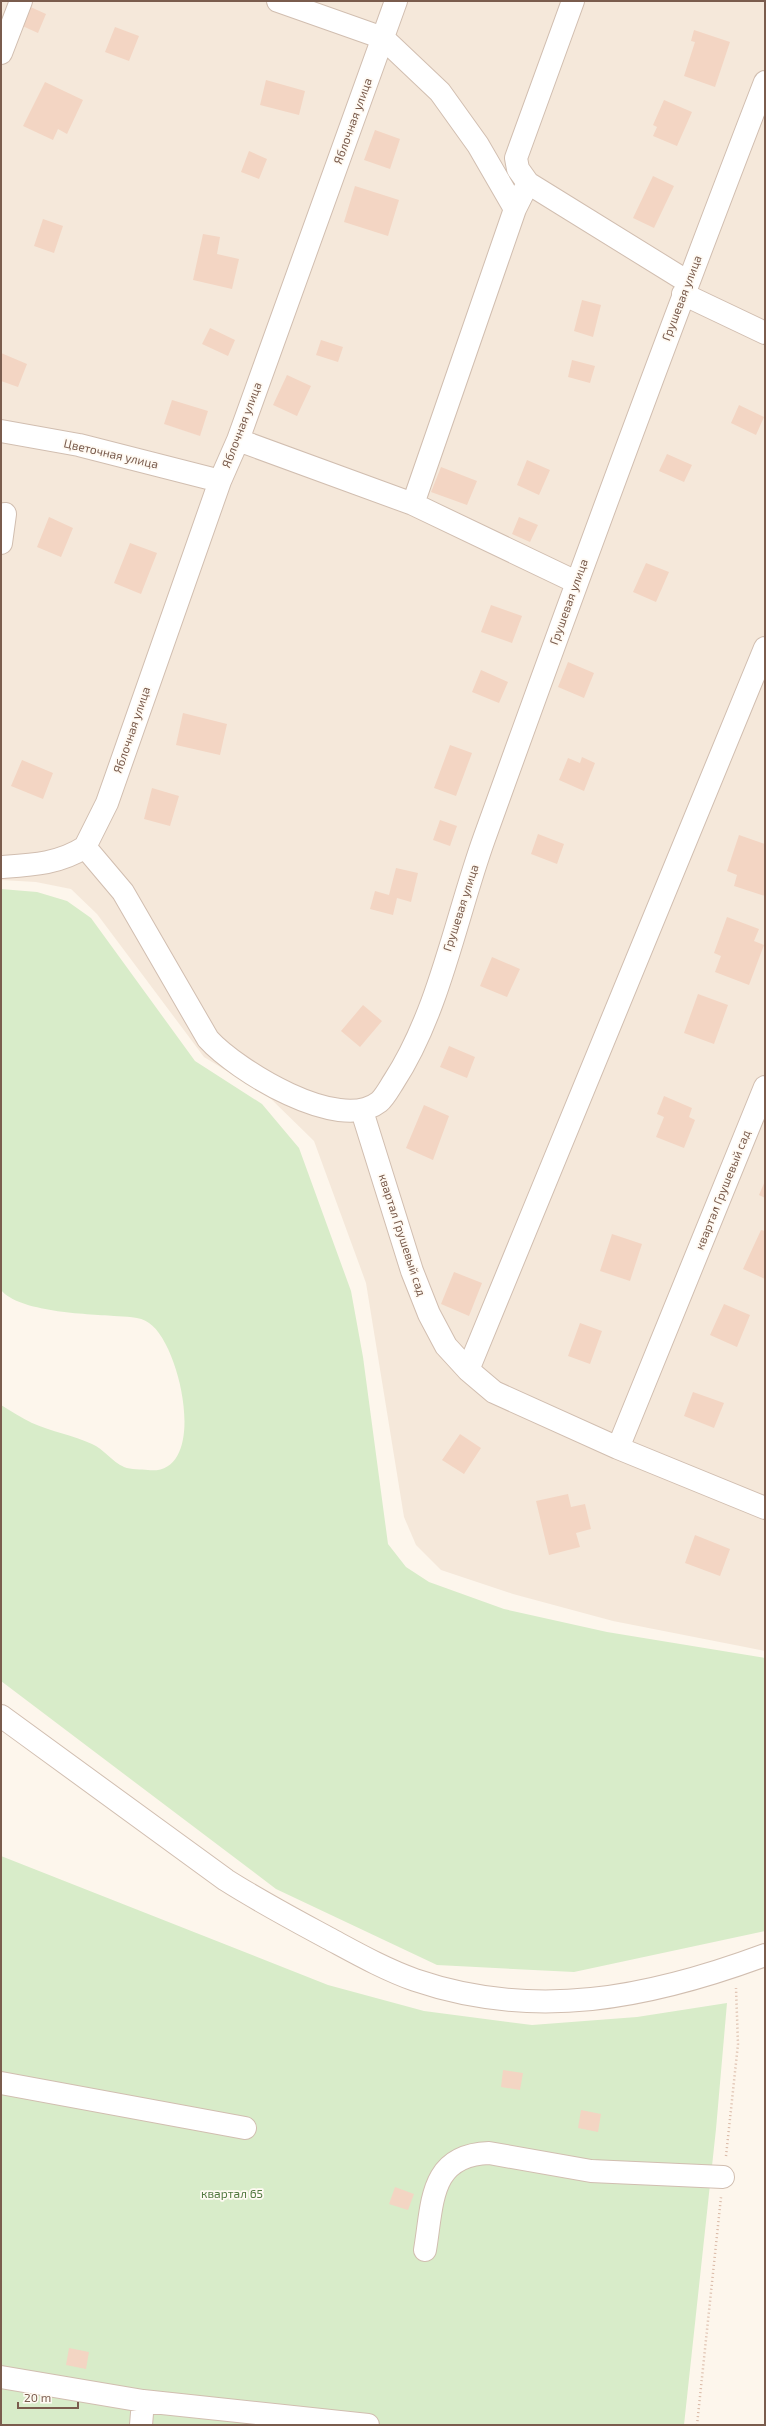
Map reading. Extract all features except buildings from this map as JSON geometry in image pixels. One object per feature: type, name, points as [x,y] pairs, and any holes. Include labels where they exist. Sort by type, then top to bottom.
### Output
[{"type":"street","points":[[1,54],[21,1]]},
{"type":"street","points":[[278,1],[383,38],[440,92],[478,144],[515,209]]},
{"type":"street","name":"Яблочная улица","points":[[85,848],[107,803],[220,481],[238,440],[396,1]]},
{"type":"street","points":[[573,1],[516,158],[518,169],[528,183],[685,288],[765,333]]},
{"type":"street","name":"Грушевая улица","points":[[362,1111],[380,1101],[402,1068],[421,1032],[478,855],[576,582],[685,288],[765,82]]},
{"type":"street","points":[[413,504],[515,209],[528,183]]},
{"type":"street","name":"Цветочная улица","points":[[1,431],[79,445],[220,481]]},
{"type":"street","points":[[238,440],[413,504],[576,582]]},
{"type":"street","points":[[1,543],[5,514]]},
{"type":"street","points":[[468,1370],[765,648]]},
{"type":"street","points":[[1,867],[38,865],[72,856],[85,848],[123,892],[208,1039],[221,1053],[264,1080],[313,1104],[339,1111],[362,1111]]},
{"type":"street","name":"квартал Грушевый сад","points":[[618,1448],[765,1087]]},
{"type":"street","name":"квартал Грушевый сад","points":[[362,1111],[415,1278],[429,1314],[446,1346],[468,1370],[494,1392],[618,1448],[765,1508]]},
{"type":"street","points":[[1,1716],[226,1880],[262,1902],[379,1965],[414,1980],[450,1990],[502,2000],[570,2001],[631,1995],[696,1978],[765,1955]]},
{"type":"street","points":[[1,2083],[245,2128]]},
{"type":"street","points":[[425,2250],[435,2191],[445,2169],[460,2157],[473,2153],[489,2153],[555,2165],[618,2173],[723,2177]]},
{"type":"street","points":[[1,2378],[143,2401],[368,2425]]},
{"type":"street","points":[[140,2425],[143,2401]]},
{"type":"shaded area","points":[[1,1],[765,1],[765,1651],[613,1621],[513,1594],[441,1570],[416,1545],[404,1517],[366,1283],[314,1141],[268,1096],[204,1057],[97,914],[71,889],[36,882],[1,880]]},
{"type":"green space","points":[[1,889],[37,892],[67,901],[91,918],[195,1061],[262,1104],[299,1148],[351,1291],[363,1357],[388,1544],[406,1567],[429,1582],[504,1609],[607,1632],[765,1658],[765,1931],[574,1972],[437,1965],[276,1889],[1,1681],[1,1405],[32,1423],[96,1446],[124,1467],[130,1469],[148,1470],[167,1467],[179,1453],[184,1432],[184,1407],[179,1381],[171,1356],[161,1336],[149,1323],[132,1317],[71,1313],[37,1307],[22,1303],[10,1297],[1,1290]]},
{"type":"green space","name":"квартал 65","points":[[1,1856],[328,1985],[424,2011],[532,2025],[637,2017],[727,2003],[716,2129],[684,2425],[1,2425]]}]
